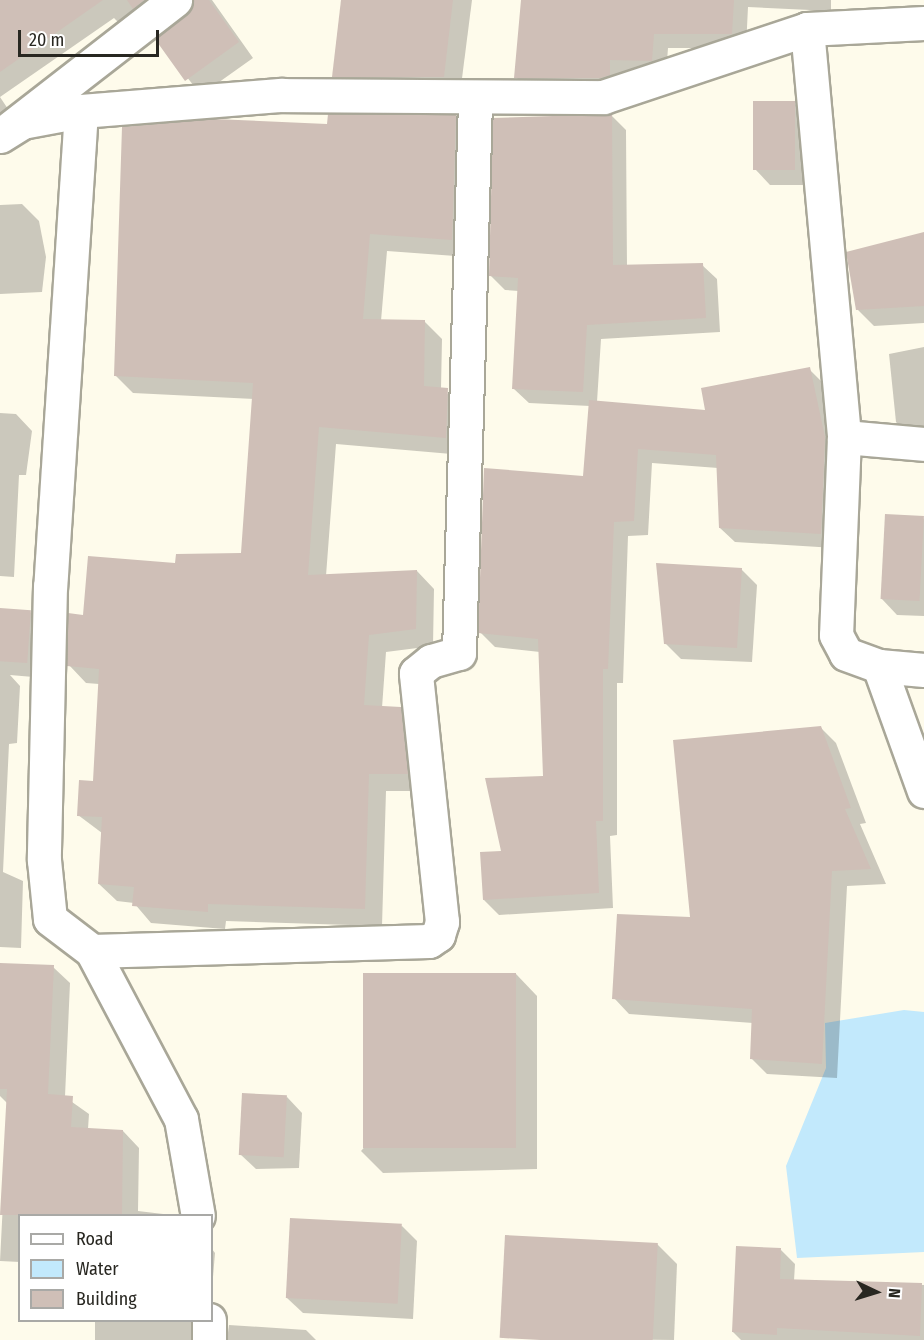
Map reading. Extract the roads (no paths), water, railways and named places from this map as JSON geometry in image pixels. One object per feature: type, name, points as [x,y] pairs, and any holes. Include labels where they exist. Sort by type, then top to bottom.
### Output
[{"type":"street","points":[[3,134],[175,0]]},
{"type":"street","points":[[3,134],[22,122],[81,111],[282,95],[475,100],[603,97],[807,29],[924,23]]},
{"type":"street","points":[[807,29],[844,437],[836,635],[846,654],[879,666],[924,670]]},
{"type":"street","points":[[92,951],[429,942],[438,935],[442,922],[416,673],[431,661],[459,653],[475,100]]},
{"type":"street","points":[[81,111],[50,586],[44,860],[50,919],[92,951],[181,1119],[198,1214]]},
{"type":"street","points":[[844,437],[924,444]]},
{"type":"street","points":[[879,666],[924,791]]},
{"type":"street","points":[[209,1322],[209,1340]]},
{"type":"water","points":[[904,1010],[924,1012],[924,1252],[797,1258],[786,1166],[826,1068],[825,1023]]}]
